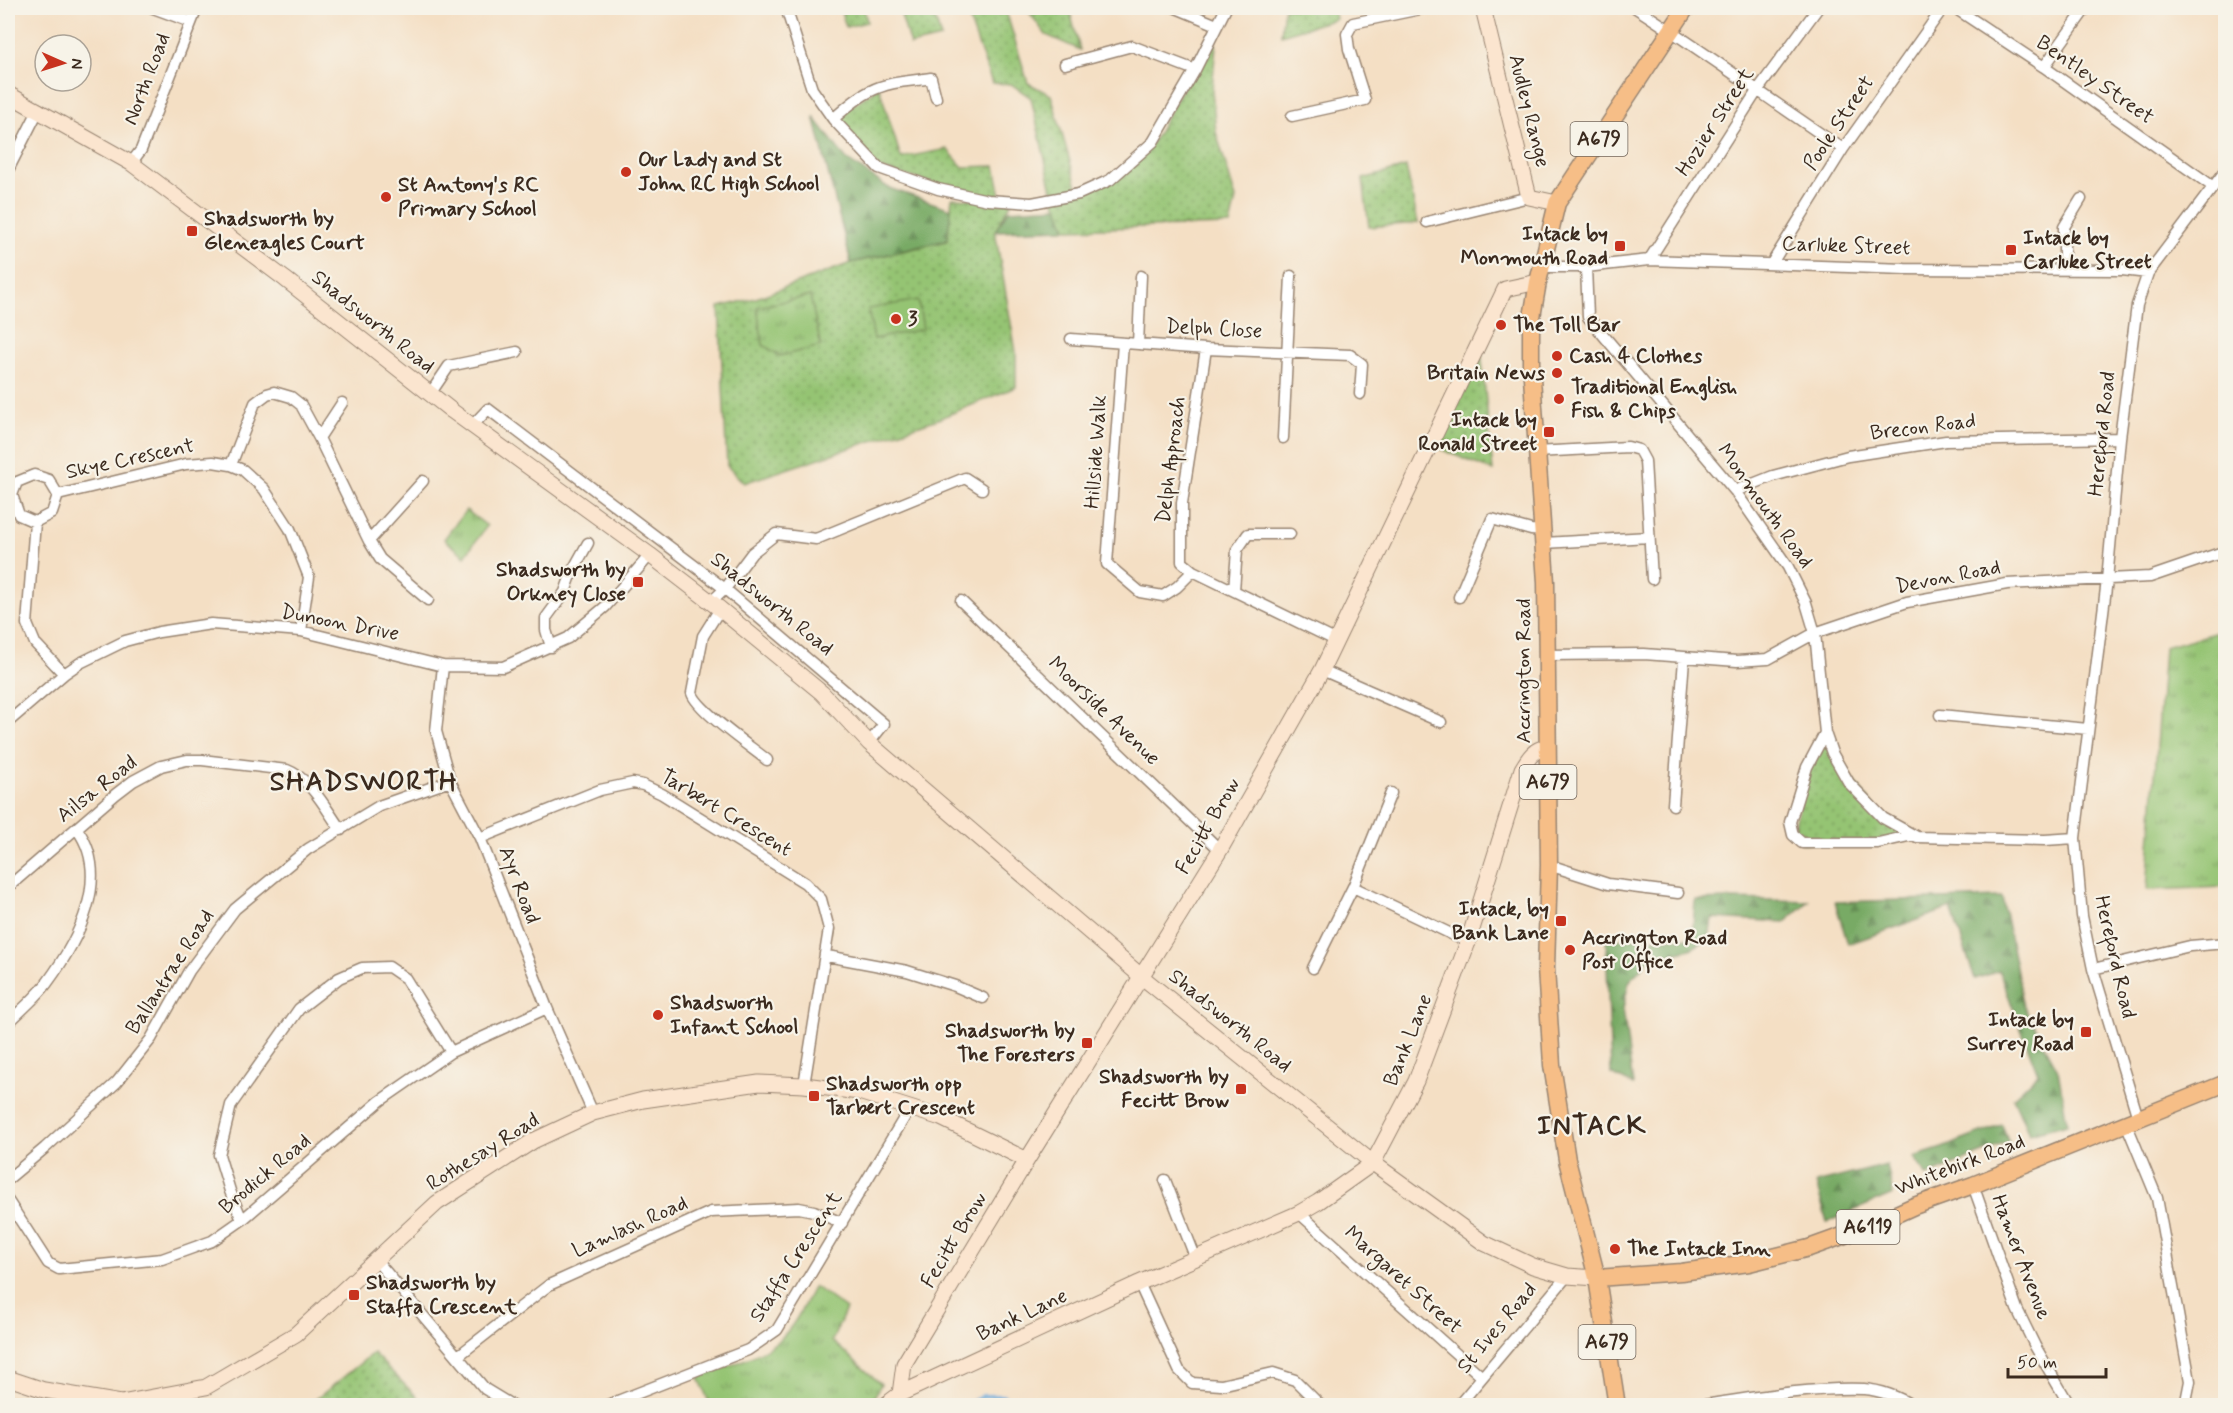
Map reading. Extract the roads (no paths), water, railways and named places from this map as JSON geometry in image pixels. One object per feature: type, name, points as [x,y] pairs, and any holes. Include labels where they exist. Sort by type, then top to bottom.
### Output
[{"type":"main road","name":"Audley Range","points":[[1482,8],[1529,197],[1557,202]]},
{"type":"main road","name":"Accrington Road","points":[[1617,1406],[1597,1278],[1567,1160],[1552,1065],[1546,968],[1549,865],[1547,655],[1543,537],[1530,363],[1531,323],[1557,202],[1686,8]]},
{"type":"main road","name":"Shadsworth Road","points":[[8,94],[131,163],[285,279],[429,394],[716,605],[822,693],[869,743],[1142,977],[1373,1163],[1484,1243],[1533,1266],[1567,1276],[1597,1278]]},
{"type":"main road","name":"Fecitt Brow","points":[[900,1394],[904,1364],[1027,1160],[1220,850],[1322,670],[1505,289],[1540,274]]},
{"type":"main road","name":"Bank Lane","points":[[885,1406],[900,1394],[1139,1283],[1299,1213],[1373,1163],[1416,1081],[1468,942],[1522,769],[1538,748],[1547,747]]},
{"type":"main road","name":"Rothesay Road","points":[[8,1378],[44,1390],[121,1403],[206,1387],[296,1334],[437,1203],[533,1141],[593,1113],[643,1100],[723,1086],[759,1083],[804,1085],[860,1092],[941,1118],[1027,1160]]},
{"type":"main road","name":"Whitebirk Road","points":[[1597,1278],[1681,1272],[1759,1260],[1819,1244],[1870,1226],[1914,1206],[1973,1185],[2226,1083]]},
{"type":"street","points":[[153,8],[191,22]]},
{"type":"street","name":"North Road","points":[[131,163],[141,150],[197,8]]},
{"type":"street","points":[[786,8],[812,89],[833,119],[879,168],[938,189],[988,200],[1032,203],[1079,194],[1110,180],[1153,142],[1195,70],[1226,8]]},
{"type":"street","points":[[1176,8],[1217,25]]},
{"type":"street","points":[[1292,116],[1365,100],[1349,49],[1347,34],[1353,23],[1425,8]]},
{"type":"street","points":[[1636,8],[1843,149]]},
{"type":"street","name":"Hozier Street","points":[[1649,260],[1757,91],[1818,8]]},
{"type":"street","name":"Poole Street","points":[[1772,263],[1843,149],[1943,8]]},
{"type":"street","name":"Bentley Street","points":[[1954,8],[2044,67],[2212,186]]},
{"type":"street","points":[[2044,67],[2086,8]]},
{"type":"street","points":[[1065,64],[1132,46],[1195,70]]},
{"type":"street","points":[[833,119],[854,101],[879,87],[888,85],[931,78],[936,98]]},
{"type":"street","points":[[8,170],[39,110]]},
{"type":"street","name":"Hereford Road","points":[[2185,1406],[2190,1381],[2157,1198],[2132,1120],[2093,969],[2082,916],[2075,838],[2137,305],[2148,273],[2226,170]]},
{"type":"street","points":[[1427,222],[1529,197]]},
{"type":"street","points":[[2064,269],[2064,227],[2081,199]]},
{"type":"street","name":"Carluke Street","points":[[1540,274],[1649,260],[1905,269],[2064,269],[2148,273]]},
{"type":"street","name":"Monmouth Road","points":[[1586,267],[1588,317],[1735,491],[1788,567],[1806,603],[1815,633],[1825,733],[1832,753],[1849,783],[1883,818],[1917,837],[2034,840],[2075,838]]},
{"type":"street","name":"Delph Close","points":[[1138,344],[1141,276]]},
{"type":"street","name":"Delph Close","points":[[1283,438],[1291,276]]},
{"type":"street","name":"Delph Close","points":[[1071,339],[1206,349],[1350,355],[1362,364],[1360,394]]},
{"type":"street","name":"Hillside Walk","points":[[1123,343],[1107,564],[1140,592],[1163,596],[1177,587],[1193,571]]},
{"type":"street","name":"Delph Approach","points":[[1193,571],[1182,562],[1182,503],[1206,349]]},
{"type":"street","points":[[429,394],[449,366],[518,352]]},
{"type":"street","points":[[231,465],[255,403],[267,394],[280,393],[297,401],[319,438],[380,559],[428,600]]},
{"type":"street","points":[[319,438],[342,404]]},
{"type":"street","name":"Shadsworth Road","points":[[472,426],[488,409],[725,589],[884,724],[869,743]]},
{"type":"street","name":"Brecon Road","points":[[1735,491],[1773,476],[1848,456],[1946,441],[2120,438]]},
{"type":"street","points":[[1536,452],[1628,447],[1639,450],[1645,461],[1652,579]]},
{"type":"street","name":"Skye Crescent","points":[[58,495],[186,464],[213,462],[243,470],[264,489],[290,529],[309,577],[301,631]]},
{"type":"street","points":[[34,475],[49,480],[58,495],[52,513],[35,522],[19,515],[10,494],[17,482],[34,475]]},
{"type":"street","points":[[767,760],[704,709],[693,698],[692,693],[703,636],[716,605],[752,553],[776,534],[816,539],[965,478],[982,489]]},
{"type":"street","points":[[369,541],[423,481]]},
{"type":"street","points":[[1459,597],[1492,519],[1543,537],[1649,537]]},
{"type":"street","points":[[35,522],[27,624],[35,643],[64,674]]},
{"type":"street","points":[[1234,590],[1237,550],[1248,534],[1290,534]]},
{"type":"street","points":[[551,646],[546,630],[546,618],[565,592],[573,570],[588,543]]},
{"type":"street","name":"Devon Road","points":[[1547,655],[1644,654],[1737,662],[1768,658],[1815,633],[1907,602],[2007,584],[2150,577],[2226,551]]},
{"type":"street","name":"Dunoon Drive","points":[[8,722],[64,674],[80,663],[125,641],[159,632],[211,624],[301,631],[443,666],[503,667],[568,638],[605,607],[650,555]]},
{"type":"street","points":[[1193,571],[1335,640]]},
{"type":"street","name":"Moorside Avenue","points":[[961,601],[1220,850]]},
{"type":"street","points":[[1673,805],[1684,658]]},
{"type":"street","name":"Ayr Road","points":[[443,666],[436,731],[450,780],[480,838],[547,1008],[593,1113]]},
{"type":"street","points":[[1322,670],[1441,722]]},
{"type":"street","points":[[1940,715],[2088,729]]},
{"type":"street","name":"Monmouth Road","points":[[1825,733],[1807,766],[1790,822],[1793,835],[1802,843],[1878,843],[1913,835]]},
{"type":"street","name":"Ailsa Road","points":[[8,887],[116,794],[147,773],[174,762],[194,760],[287,770],[295,773],[312,789],[341,830]]},
{"type":"street","name":"Ballantrae Road","points":[[8,1179],[117,1082],[151,1040],[189,971],[235,909],[308,849],[379,806],[450,780]]},
{"type":"street","name":"Tarbert Crescent","points":[[480,838],[600,790],[633,783],[662,794],[816,892],[821,899],[830,929],[804,1085]]},
{"type":"street","points":[[1313,968],[1353,886],[1392,793]]},
{"type":"street","points":[[8,1023],[46,984],[82,923],[91,884],[91,858],[84,839],[77,829]]},
{"type":"street","points":[[1549,865],[1608,884],[1678,893]]},
{"type":"street","points":[[1353,886],[1468,942]]},
{"type":"street","points":[[2093,969],[2190,946],[2226,943]]},
{"type":"street","points":[[826,956],[907,971],[955,986],[983,998]]},
{"type":"street","points":[[242,1220],[219,1155],[231,1105],[298,1009],[339,978],[362,968],[389,967],[405,978],[451,1052]]},
{"type":"street","name":"Brodick Road","points":[[8,1201],[48,1263],[59,1269],[162,1259],[212,1241],[242,1220],[380,1101],[451,1052],[547,1008]]},
{"type":"street","name":"Staffa Crescent","points":[[605,1406],[748,1350],[777,1330],[910,1107]]},
{"type":"street","points":[[1166,1180],[1196,1258]]},
{"type":"street","name":"Hamer Avenue","points":[[1973,1185],[2018,1309],[2035,1346],[2070,1406]]},
{"type":"street","name":"Lamlash Road","points":[[458,1356],[549,1285],[711,1212],[799,1208],[814,1211],[842,1223]]},
{"type":"street","name":"Margaret Street","points":[[1299,1213],[1481,1376]]},
{"type":"street","points":[[376,1260],[485,1389],[513,1406]]},
{"type":"street","name":"St Ives Road","points":[[1458,1406],[1567,1276]]},
{"type":"street","points":[[1139,1283],[1179,1370],[1192,1383],[1221,1385],[1273,1373],[1295,1380],[1321,1406]]},
{"type":"street","points":[[1696,1406],[1786,1394],[1866,1389],[1904,1400],[1912,1406]]},
{"type":"waterway","points":[[964,1406],[983,1396],[1004,1396],[1005,1406]]},
{"type":"place","name":"Our Lady and St John RC High School","points":[[626,172]]},
{"type":"place","name":"St Antony's RC Primary School","points":[[386,197]]},
{"type":"place","name":"Shadsworth by Gleneagles Court","points":[[192,231]]},
{"type":"place","name":"Intack by Monmouth Road","points":[[1620,246]]},
{"type":"place","name":"Intack by Carluke Street","points":[[2011,250]]},
{"type":"place","name":"3","points":[[896,319]]},
{"type":"place","name":"The Toll Bar","points":[[1501,325]]},
{"type":"place","name":"Cash 4 Clothes","points":[[1557,356]]},
{"type":"place","name":"Britain News","points":[[1557,373]]},
{"type":"place","name":"Traditional English Fish & Chips","points":[[1559,399]]},
{"type":"place","name":"Intack by Ronald Street","points":[[1549,432]]},
{"type":"place","name":"Shadsworth by Orkney Close","points":[[638,582]]},
{"type":"place","name":"Intack, by Bank Lane","points":[[1561,921]]},
{"type":"place","name":"Accrington Road Post Office","points":[[1570,950]]},
{"type":"place","name":"Shadsworth Infant School","points":[[658,1015]]},
{"type":"place","name":"Intack by Surrey Road","points":[[2086,1032]]},
{"type":"place","name":"Shadsworth by The Foresters","points":[[1087,1043]]},
{"type":"place","name":"Shadsworth by Fecitt Brow","points":[[1241,1089]]},
{"type":"place","name":"Shadsworth opp Tarbert Crescent","points":[[814,1096]]},
{"type":"place","name":"The Intack Inn","points":[[1615,1249]]},
{"type":"place","name":"Shadsworth by Staffa Crescent","points":[[354,1295]]},
{"type":"district","name":"SHADSWORTH","points":[[364,782]]},
{"type":"district","name":"INTACK","points":[[1592,1126]]}]
